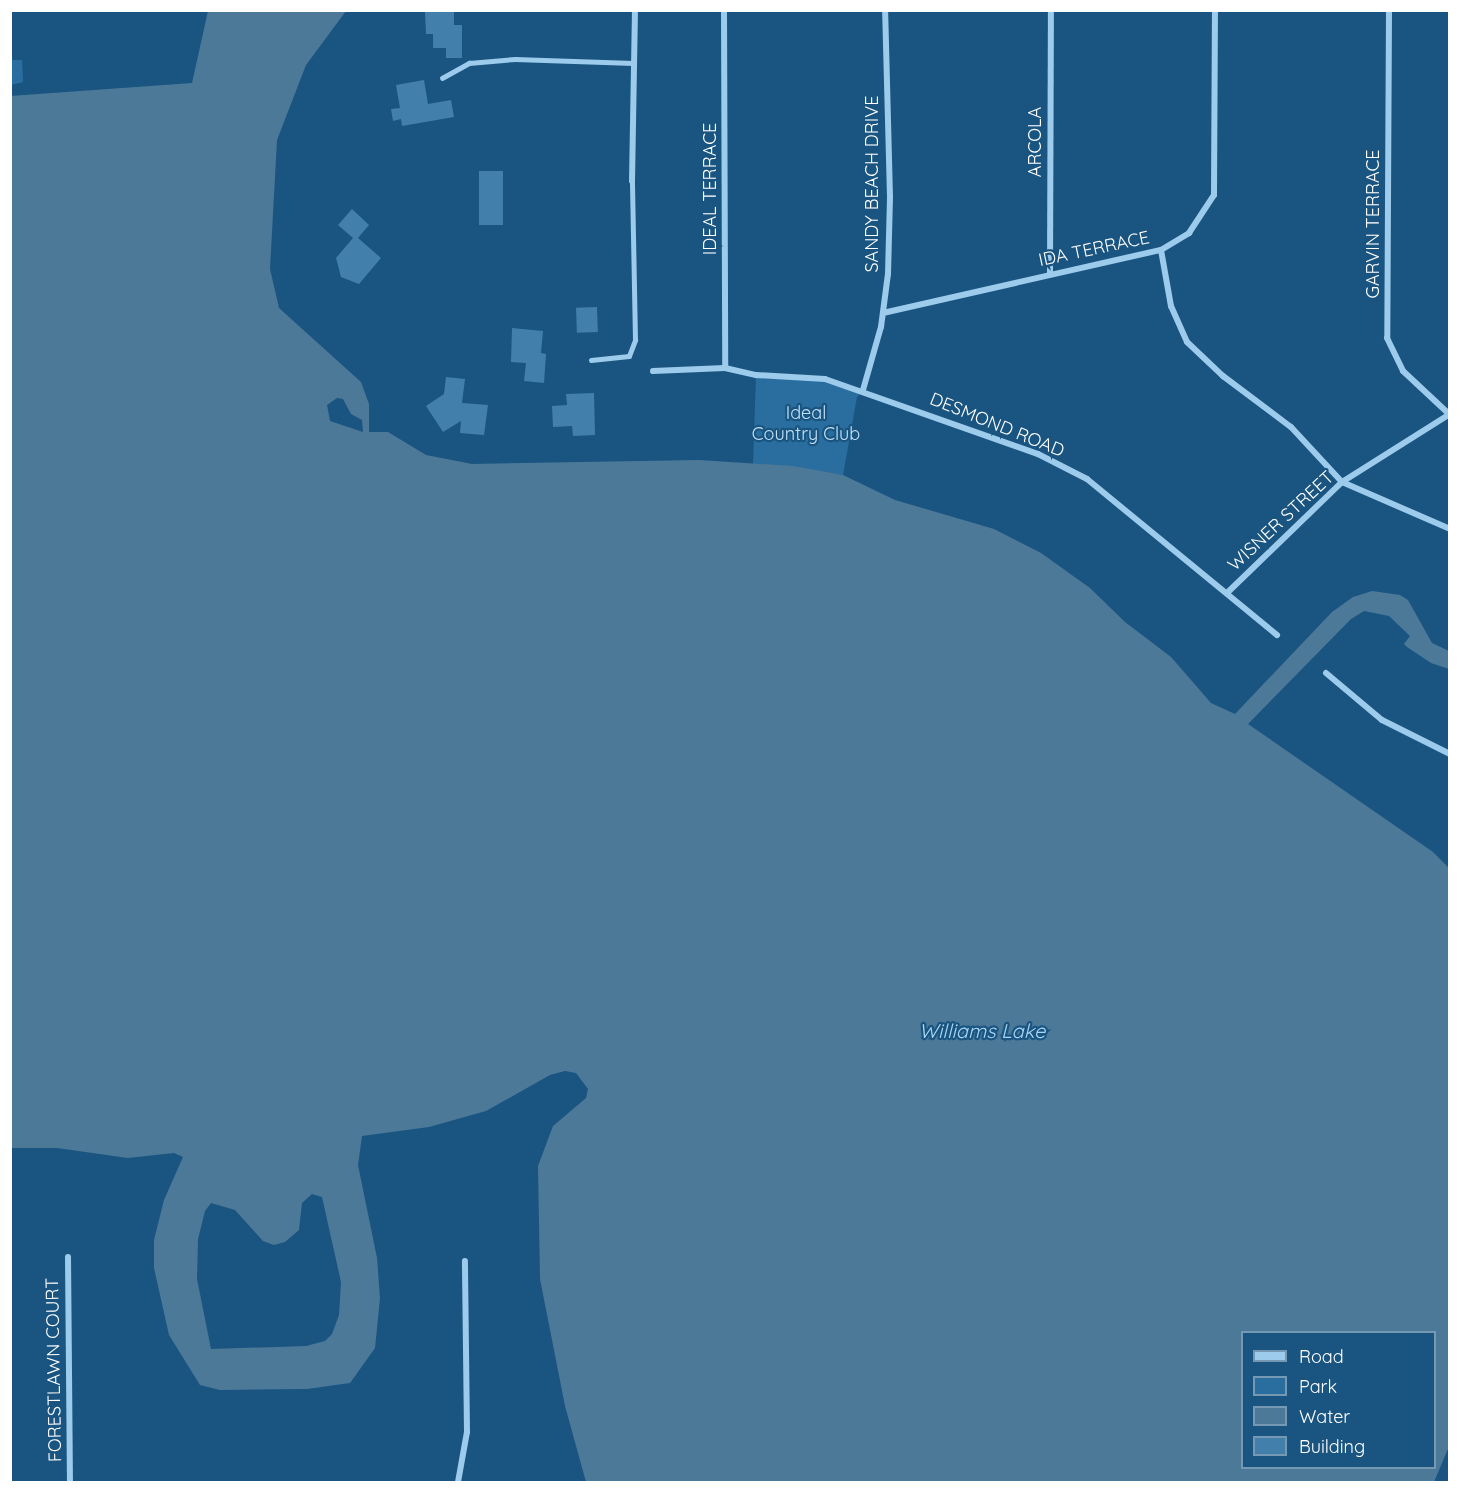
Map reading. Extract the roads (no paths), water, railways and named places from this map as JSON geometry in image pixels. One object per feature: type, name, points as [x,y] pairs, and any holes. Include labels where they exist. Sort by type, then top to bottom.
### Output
[{"type":"street","points":[[632,181],[635,10]]},
{"type":"street","name":"IDEAL TERRACE","points":[[724,10],[725,368]]},
{"type":"street","name":"SANDY BEACH DRIVE","points":[[863,390],[883,313],[890,197],[885,10]]},
{"type":"street","name":"ARCOLA","points":[[1050,274],[1051,10]]},
{"type":"street","name":"IDA TERRACE","points":[[883,313],[1161,250],[1189,232],[1214,195],[1215,10]]},
{"type":"street","name":"GARVIN TERRACE","points":[[1389,10],[1387,338],[1403,371],[1449,414]]},
{"type":"street","points":[[1161,250],[1171,306],[1187,342],[1223,376],[1291,427],[1342,482],[1449,529]]},
{"type":"street","name":"DESMOND ROAD","points":[[653,371],[725,368],[756,375],[825,378],[1028,450],[1087,479],[1277,635]]},
{"type":"street","name":"WISNER STREET","points":[[1227,593],[1342,482],[1449,414]]},
{"type":"street","points":[[1326,673],[1382,720],[1449,754]]},
{"type":"street","name":"FORESTLAWN COURT","points":[[68,1257],[70,1482]]},
{"type":"street","points":[[458,1482],[466,1432],[465,1261]]},
{"type":"lane","points":[[442,78],[469,63],[515,59],[633,63]]},
{"type":"lane","points":[[591,360],[629,356],[635,340],[632,181]]},
{"type":"water","name":"Williams Lake","points":[[208,11],[346,11],[306,65],[277,140],[270,269],[279,308],[361,382],[369,404],[369,432],[388,432],[426,455],[472,464],[699,460],[793,466],[843,475],[895,500],[994,529],[1041,553],[1090,588],[1125,622],[1171,657],[1211,703],[1235,714],[1332,612],[1353,597],[1372,591],[1400,595],[1408,600],[1432,643],[1449,651],[1449,669],[1431,663],[1407,647],[1404,644],[1410,636],[1389,616],[1364,611],[1351,619],[1248,724],[1433,852],[1449,868],[1450,1444],[1434,1482],[586,1482],[565,1406],[540,1279],[538,1166],[553,1126],[586,1098],[588,1089],[576,1073],[565,1071],[550,1075],[486,1111],[429,1127],[362,1136],[358,1165],[377,1258],[380,1298],[375,1348],[350,1383],[307,1389],[220,1390],[200,1385],[169,1335],[154,1268],[154,1240],[164,1200],[183,1157],[174,1153],[128,1158],[57,1148],[11,1148],[10,96],[192,83]],"holes":[[[337,398],[343,399],[351,414],[362,420],[363,432],[330,421],[327,405]],[[312,1194],[322,1197],[341,1282],[339,1315],[332,1334],[325,1341],[306,1346],[211,1349],[197,1279],[198,1239],[205,1211],[211,1203],[235,1210],[263,1241],[274,1245],[285,1242],[299,1230],[302,1203]]]},
{"type":"park label","name":"Ideal Country Club","points":[[806,424]]}]
